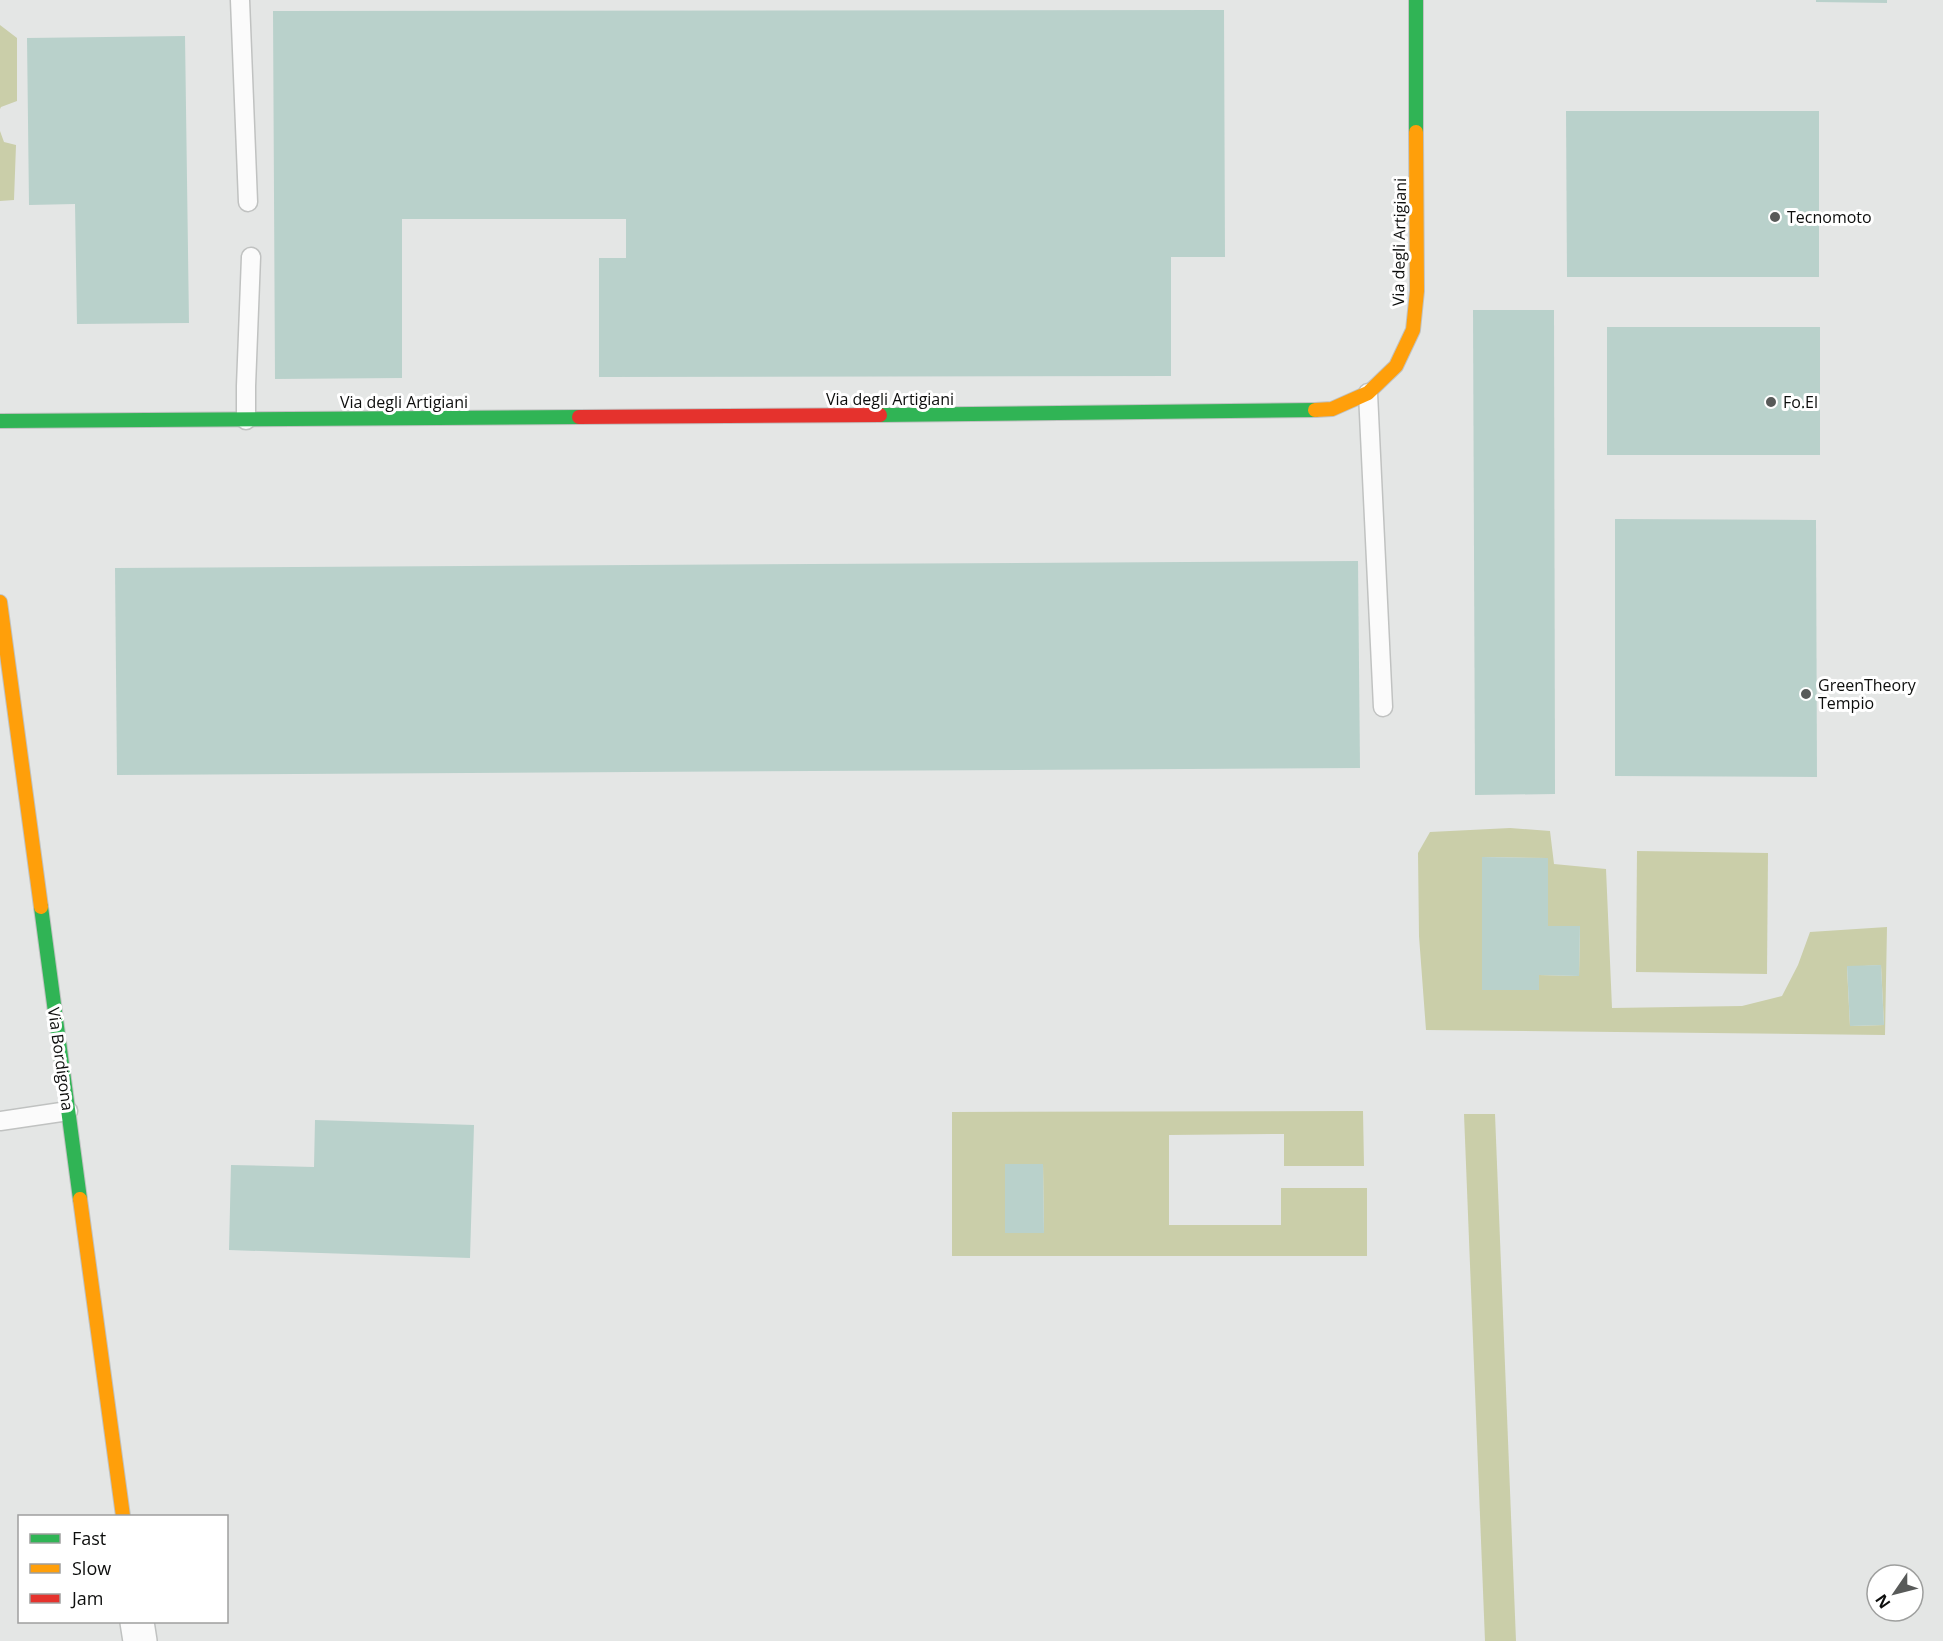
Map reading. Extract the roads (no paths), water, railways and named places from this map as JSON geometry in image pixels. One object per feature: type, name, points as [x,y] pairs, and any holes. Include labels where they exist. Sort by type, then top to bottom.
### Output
[{"type":"street","name":"Via degli Artigiani","points":[[0,421],[1292,412],[1332,409],[1368,393],[1396,366],[1413,330],[1417,291],[1416,0]]},
{"type":"street","name":"Via Bordigona","points":[[0,602],[123,1515]]},
{"type":"street","points":[[137,1623],[140,1641]]},
{"type":"lane","points":[[240,0],[248,202]]},
{"type":"lane","points":[[246,420],[251,257]]},
{"type":"lane","points":[[1368,393],[1383,707]]},
{"type":"lane","points":[[0,1121],[68,1111]]},
{"type":"place","name":"Tecnomoto","points":[[1775,217]]},
{"type":"place","name":"Fo.El","points":[[1771,402]]},
{"type":"place","name":"GreenTheory Tempio","points":[[1806,694]]}]
